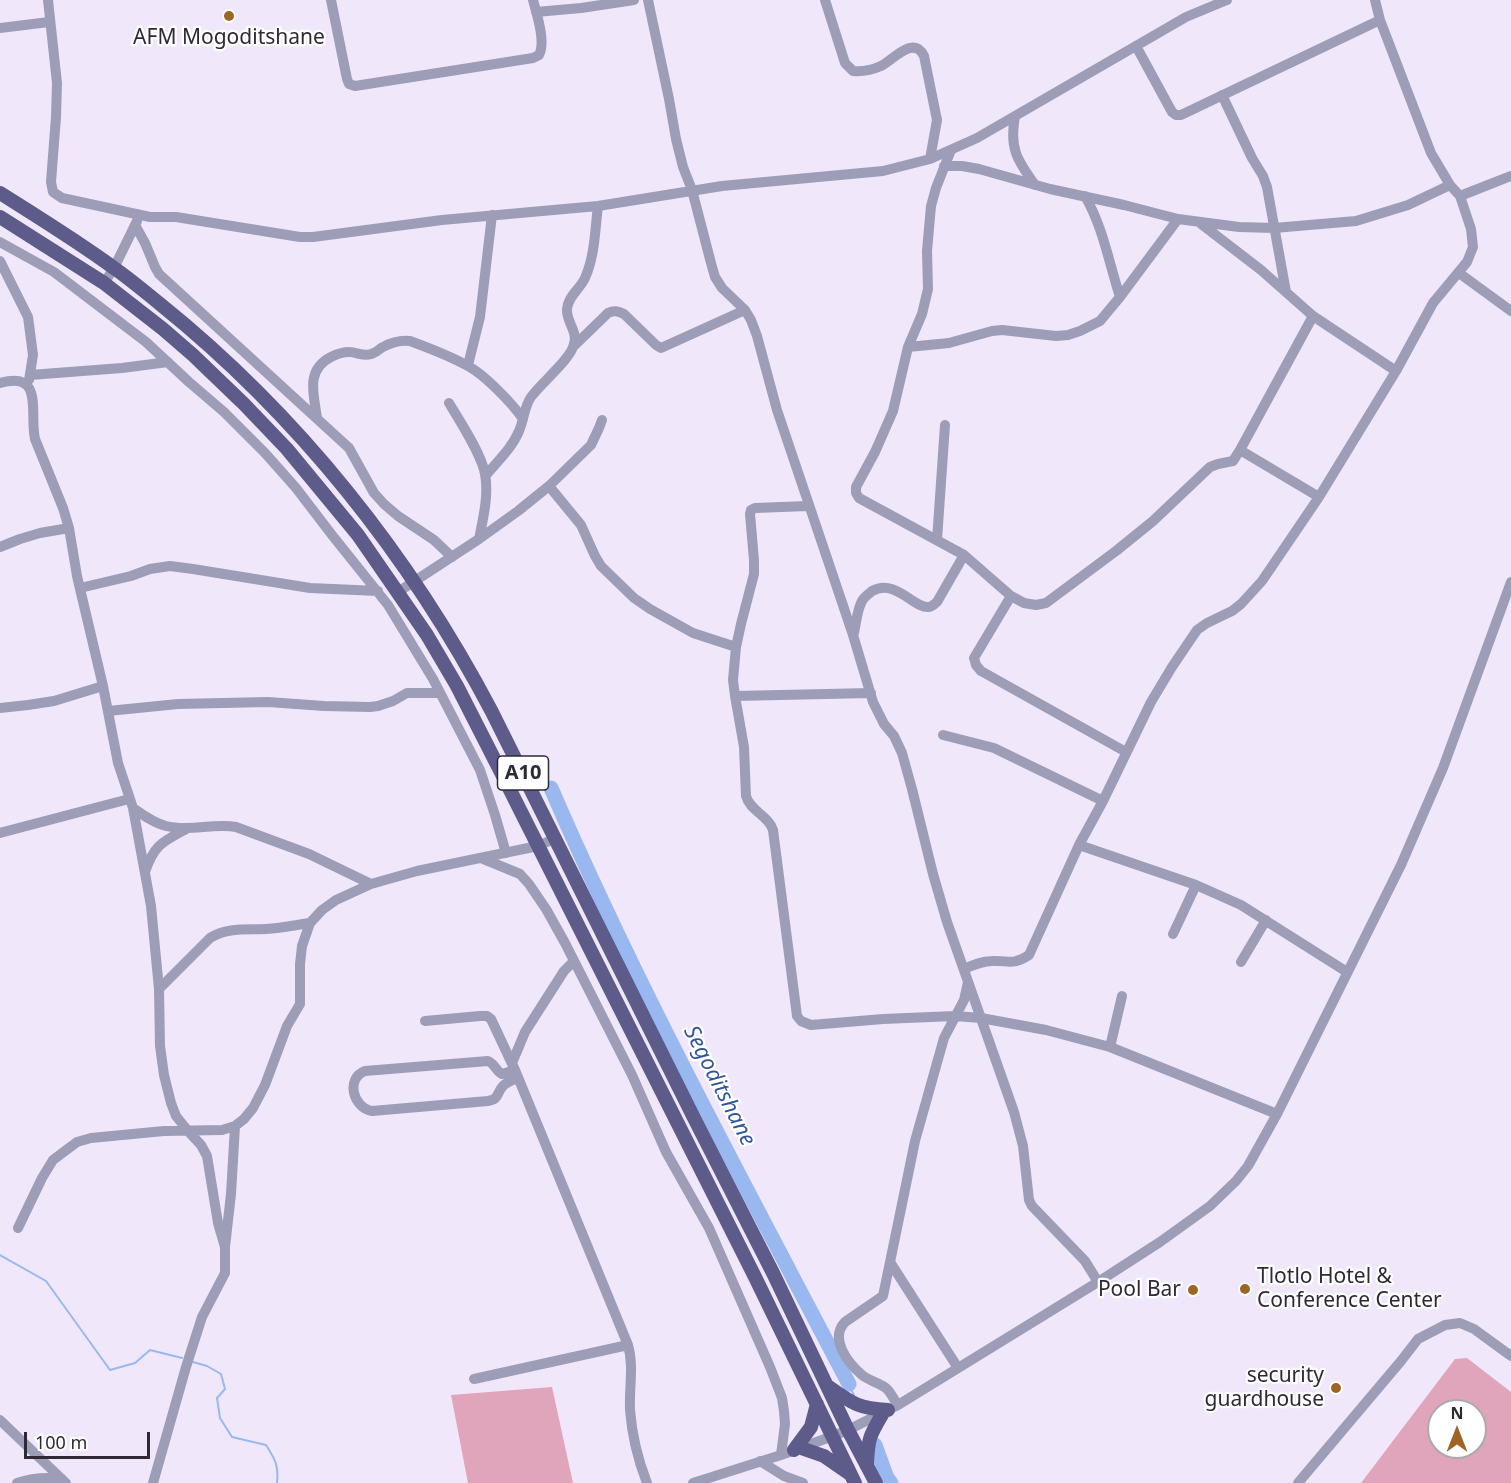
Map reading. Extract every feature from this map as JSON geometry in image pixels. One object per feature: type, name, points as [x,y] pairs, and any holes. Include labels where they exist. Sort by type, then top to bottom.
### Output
[{"type":"main road","name":"A10","points":[[0,193],[114,268],[202,339],[235,369],[282,415],[349,493],[414,580],[475,679],[876,1483]]},
{"type":"main road","name":"A10","points":[[0,217],[104,283],[155,323],[193,355],[267,427],[352,528],[442,657],[755,1277],[853,1479]]},
{"type":"main road","points":[[508,786],[525,777]]},
{"type":"main road","points":[[827,1386],[855,1405],[866,1409],[890,1410]]},
{"type":"main road","points":[[817,1404],[811,1427],[792,1451],[824,1456],[853,1479]]},
{"type":"main road","points":[[867,1466],[870,1436],[890,1410]]},
{"type":"street","points":[[48,0],[57,83],[51,182],[53,192],[62,198],[137,220],[150,217],[176,217],[306,237],[492,215],[598,206],[722,186],[883,171],[930,159],[977,138],[1186,17],[1227,0]]},
{"type":"street","points":[[331,0],[347,79],[349,84],[355,86],[533,58],[539,55],[542,49],[533,0]]},
{"type":"street","points":[[536,12],[634,0]]},
{"type":"street","points":[[648,0],[676,139],[716,277],[722,288],[745,310],[751,320],[777,410],[871,693],[880,716],[894,736],[902,753],[947,922],[1014,1112],[1023,1146],[1029,1200],[1084,1261],[1098,1282]]},
{"type":"street","points":[[825,0],[845,63],[853,71],[863,72],[880,66],[909,48],[916,47],[921,50],[937,120],[930,159]]},
{"type":"street","points":[[964,969],[994,960],[1010,963],[1029,955],[1079,845],[1151,702],[1172,667],[1197,630],[1232,611],[1262,581],[1319,497],[1396,371],[1433,303],[1467,262],[1473,247],[1471,230],[1460,196],[1450,185],[1431,153],[1380,20],[1375,0]]},
{"type":"street","points":[[1136,46],[1172,112],[1181,115],[1380,20]]},
{"type":"street","points":[[0,28],[50,22]]},
{"type":"street","points":[[1222,95],[1267,187],[1286,292]]},
{"type":"street","points":[[1015,116],[1013,141],[1016,153],[1035,185]]},
{"type":"street","points":[[951,150],[931,206],[927,251],[928,289],[922,314],[908,347],[893,411],[856,487],[856,493],[859,498],[963,555],[1011,596],[1024,603],[1036,605],[1046,603],[1153,521],[1210,467],[1233,461],[1313,316]]},
{"type":"street","points":[[944,166],[979,169],[1035,185],[1178,219],[1239,227],[1274,228],[1356,221],[1408,205],[1450,185]]},
{"type":"street","points":[[1460,196],[1511,176]]},
{"type":"street","points":[[1085,196],[1098,223],[1120,297]]},
{"type":"street","points":[[574,346],[575,336],[568,320],[567,310],[569,301],[584,280],[590,264],[598,206]]},
{"type":"street","points":[[468,365],[480,317],[492,215]]},
{"type":"street","points":[[908,347],[949,343],[1002,330],[1056,336],[1080,331],[1100,321],[1178,219]]},
{"type":"street","points":[[104,283],[114,268],[137,220]]},
{"type":"street","points":[[137,220],[159,274],[349,448],[374,493],[384,504],[452,556]]},
{"type":"street","points":[[1197,221],[1261,270],[1313,316],[1396,371]]},
{"type":"street","points":[[0,242],[54,272],[134,332],[224,412],[296,488],[378,591],[433,679],[480,770],[506,853]]},
{"type":"street","points":[[0,261],[28,317],[33,355],[28,381],[33,400],[33,430],[69,528],[118,763],[131,803],[151,906],[164,1075],[176,1116],[201,1145],[207,1156],[218,1223],[225,1247]]},
{"type":"street","points":[[1459,273],[1511,311]]},
{"type":"street","points":[[486,475],[519,432],[529,399],[568,356],[574,346],[608,313],[618,311],[624,314],[661,348],[745,310]]},
{"type":"street","points":[[317,418],[313,379],[318,367],[325,360],[347,351],[371,355],[393,342],[410,341],[468,365],[501,393],[517,409],[523,419]]},
{"type":"street","points":[[0,384],[16,380],[28,381],[168,362]]},
{"type":"street","points":[[449,404],[477,453],[486,475],[485,505],[479,539]]},
{"type":"street","points":[[398,592],[519,511],[549,486],[591,445],[602,420]]},
{"type":"street","points":[[937,540],[945,425]]},
{"type":"street","points":[[1240,450],[1319,497]]},
{"type":"street","points":[[549,486],[581,525],[601,566],[633,598],[693,633],[736,647]]},
{"type":"street","points":[[808,506],[751,510],[754,574],[736,647],[733,680],[742,733],[746,796],[751,806],[768,820],[773,830],[797,1016],[801,1021],[811,1025],[955,1016],[981,1018],[1046,1030],[1110,1047],[1277,1114]]},
{"type":"street","points":[[0,547],[20,538],[69,528]]},
{"type":"street","points":[[853,635],[862,601],[868,594],[878,588],[887,588],[899,592],[922,606],[930,607],[937,602],[963,555]]},
{"type":"street","points":[[80,588],[150,569],[170,567],[310,588],[378,591]]},
{"type":"street","points":[[693,1483],[833,1436],[890,1410],[1160,1242],[1210,1206],[1236,1181],[1248,1166],[1277,1114],[1401,865],[1443,768],[1511,582]]},
{"type":"street","points":[[1011,596],[975,657],[975,665],[1126,752]]},
{"type":"street","points":[[0,708],[54,701],[103,686]]},
{"type":"street","points":[[108,711],[178,704],[268,702],[370,707],[393,701],[407,693],[440,693]]},
{"type":"street","points":[[735,696],[871,693]]},
{"type":"street","points":[[943,735],[994,748],[1102,801]]},
{"type":"street","points":[[131,803],[156,823],[168,827],[226,825],[236,827],[309,854],[371,884]]},
{"type":"street","points":[[0,833],[131,803]]},
{"type":"street","points":[[144,875],[155,849],[166,840],[189,828]]},
{"type":"street","points":[[18,1228],[53,1160],[77,1142],[91,1138],[164,1131],[222,1130],[235,1126],[244,1119],[253,1108],[265,1085],[287,1026],[300,1004],[300,964],[303,946],[310,923],[322,910],[336,900],[371,884],[538,846],[556,838]]},
{"type":"street","points":[[1079,845],[1196,885],[1241,905],[1347,972]]},
{"type":"street","points":[[480,858],[514,871],[523,877],[546,909],[574,961],[632,1075],[666,1152],[709,1228],[782,1398],[785,1424],[792,1451]]},
{"type":"street","points":[[1173,934],[1196,885]]},
{"type":"street","points":[[1241,962],[1266,920]]},
{"type":"street","points":[[159,989],[210,938],[218,933],[310,923]]},
{"type":"street","points":[[515,1070],[499,1073],[492,1062],[488,1061],[366,1071],[358,1075],[354,1095],[366,1110],[372,1111],[493,1101],[515,1070],[525,1032],[564,971],[574,961]]},
{"type":"street","points":[[890,1410],[887,1390],[861,1374],[852,1365],[840,1346],[838,1338],[840,1327],[883,1296],[915,1141],[944,1038],[964,1000],[969,981]]},
{"type":"street","points":[[1110,1047],[1122,996]]},
{"type":"street","points":[[425,1021],[487,1016],[491,1019],[515,1070],[628,1345],[631,1365],[631,1422],[647,1483]]},
{"type":"street","points":[[153,1483],[201,1317],[225,1273],[235,1126]]},
{"type":"street","points":[[890,1262],[958,1368]]},
{"type":"street","points":[[1298,1483],[1418,1339],[1445,1324],[1460,1323],[1474,1329],[1511,1356]]},
{"type":"street","points":[[474,1379],[628,1345]]},
{"type":"street","points":[[0,1420],[64,1481]]},
{"type":"street","points":[[760,1461],[784,1476],[801,1483]]},
{"type":"street","points":[[17,1483],[48,1477],[64,1481]]},
{"type":"shaded area","points":[[1467,1358],[1511,1392],[1511,1483],[1361,1483],[1455,1359]]},
{"type":"shaded area","points":[[552,1387],[573,1483],[468,1483],[451,1395]]},
{"type":"waterway","name":"Segoditshane","points":[[551,788],[657,1014],[849,1384]]},
{"type":"waterway","points":[[0,1255],[46,1281],[110,1370],[135,1363],[150,1350],[182,1358]]},
{"type":"waterway","points":[[193,1362],[207,1366],[221,1374],[225,1389],[217,1398],[220,1418],[232,1437],[266,1445],[276,1463],[277,1483]]},
{"type":"waterway","name":"Segoditshane","points":[[849,1384],[855,1398]]},
{"type":"waterway","name":"Segoditshane","points":[[875,1445],[891,1483]]},
{"type":"place","name":"AFM Mogoditshane","points":[[229,16]]},
{"type":"place","name":"Tlotlo Hotel & Conference Center","points":[[1245,1289]]},
{"type":"place","name":"Pool Bar","points":[[1193,1290]]},
{"type":"place","name":"security guardhouse","points":[[1336,1388]]}]
